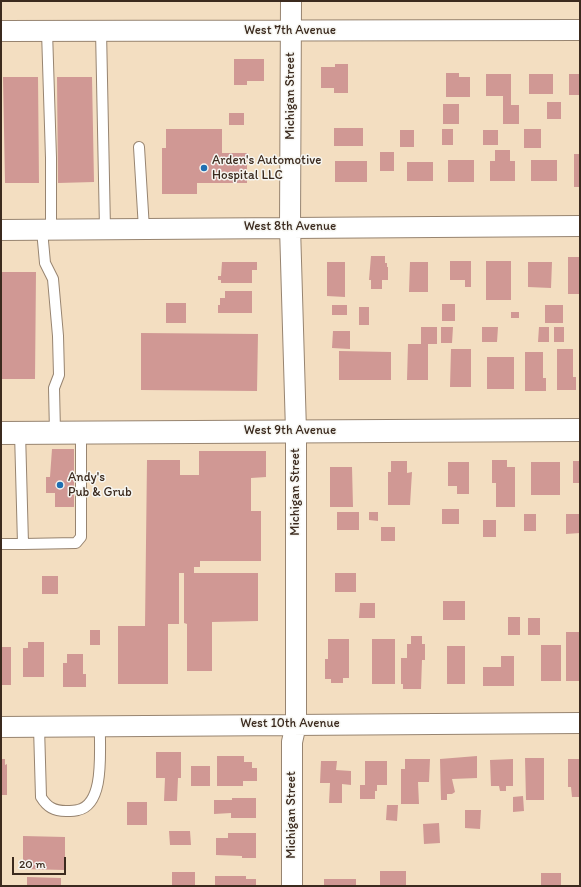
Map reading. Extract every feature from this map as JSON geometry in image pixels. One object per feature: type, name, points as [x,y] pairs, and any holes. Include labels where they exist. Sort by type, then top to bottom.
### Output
[{"type":"main road","name":"West 9th Avenue","points":[[10,432],[580,430]]},
{"type":"street","name":"Michigan Street","points":[[291,1],[290,227],[296,431],[296,724],[292,742],[292,886]]},
{"type":"street","name":"West 7th Avenue","points":[[1,31],[580,30]]},
{"type":"street","name":"West 8th Avenue","points":[[1,230],[580,226]]},
{"type":"street","name":"West 10th Avenue","points":[[1,727],[580,723]]},
{"type":"lane","points":[[101,30],[105,229]]},
{"type":"lane","points":[[47,31],[51,158],[45,263],[53,279],[58,336],[59,374],[54,388],[55,432]]},
{"type":"lane","points":[[139,147],[144,229]]},
{"type":"lane","points":[[10,432],[23,544]]},
{"type":"lane","points":[[1,544],[76,543],[81,537],[81,432]]},
{"type":"lane","points":[[39,727],[41,797],[46,806],[54,810],[63,811],[79,810],[87,806],[94,798],[99,781],[100,726]]},
{"type":"building","points":[[234,59],[264,59],[264,81],[247,81],[247,85],[234,85]]},
{"type":"building","points":[[335,64],[348,64],[348,93],[334,93],[334,88],[321,88],[321,67],[335,67]]},
{"type":"building","points":[[446,73],[459,73],[459,77],[470,77],[470,97],[446,97]]},
{"type":"building","points":[[486,74],[511,74],[511,105],[519,105],[519,124],[503,124],[503,96],[486,96]]},
{"type":"building","points":[[529,74],[553,74],[553,94],[529,94]]},
{"type":"building","points":[[569,74],[580,74],[580,95],[569,95]]},
{"type":"building","points":[[3,77],[38,77],[39,183],[5,183]]},
{"type":"building","points":[[57,77],[92,77],[94,182],[58,183]]},
{"type":"building","points":[[547,102],[561,102],[561,119],[547,119]]},
{"type":"building","points":[[443,104],[459,104],[459,124],[443,124]]},
{"type":"building","points":[[229,113],[244,113],[244,125],[229,125]]},
{"type":"building","points":[[334,128],[363,128],[363,146],[334,146]]},
{"type":"building","name":"Arden's Automotive Hospital LLC","points":[[166,129],[222,129],[222,153],[247,153],[247,183],[197,183],[197,194],[162,194],[162,148],[166,148]]},
{"type":"building","points":[[442,129],[453,129],[453,145],[442,145]]},
{"type":"building","points":[[524,129],[541,129],[541,148],[524,148]]},
{"type":"building","points":[[400,130],[414,130],[414,147],[400,147]]},
{"type":"building","points":[[483,130],[498,130],[498,145],[483,145]]},
{"type":"building","points":[[495,150],[510,150],[510,161],[515,161],[515,181],[490,181],[490,161],[495,161]]},
{"type":"building","points":[[380,152],[394,152],[394,171],[380,171]]},
{"type":"building","points":[[574,154],[580,154],[580,187],[574,187]]},
{"type":"building","points":[[448,160],[474,160],[474,182],[448,182]]},
{"type":"building","points":[[531,160],[557,160],[557,181],[531,181]]},
{"type":"building","points":[[335,161],[367,161],[367,182],[335,182]]},
{"type":"building","points":[[407,162],[433,162],[433,181],[407,181]]},
{"type":"building","points":[[371,256],[385,256],[385,263],[387,263],[388,267],[388,280],[382,280],[382,289],[371,289],[371,280],[369,280]]},
{"type":"building","points":[[568,257],[580,257],[580,294],[568,294]]},
{"type":"building","points":[[450,261],[471,261],[471,287],[465,287],[465,280],[450,280]]},
{"type":"building","points":[[486,261],[511,261],[511,300],[486,300]]},
{"type":"building","points":[[222,262],[257,262],[257,270],[252,270],[252,283],[221,283],[221,280],[218,280],[218,276],[221,276]]},
{"type":"building","points":[[327,262],[345,262],[345,297],[327,296]]},
{"type":"building","points":[[410,262],[428,262],[428,292],[409,292]]},
{"type":"building","points":[[528,262],[552,262],[551,288],[528,287]]},
{"type":"building","points":[[1,272],[36,272],[35,379],[1,379]]},
{"type":"building","points":[[225,291],[252,291],[252,313],[218,313],[220,298],[225,298]]},
{"type":"building","points":[[166,303],[186,303],[186,323],[166,323]]},
{"type":"building","points":[[442,304],[455,304],[455,321],[442,321]]},
{"type":"building","points":[[332,305],[347,305],[347,315],[332,315]]},
{"type":"building","points":[[545,305],[563,305],[563,323],[545,323]]},
{"type":"building","points":[[359,307],[369,307],[369,325],[359,325]]},
{"type":"building","points":[[511,312],[519,312],[519,318],[511,318]]},
{"type":"building","points":[[421,327],[437,327],[437,344],[428,344],[428,380],[407,380],[408,344],[421,344]]},
{"type":"building","points":[[441,327],[453,327],[452,343],[441,343]]},
{"type":"building","points":[[482,327],[498,327],[497,342],[482,342]]},
{"type":"building","points":[[539,327],[549,327],[549,342],[538,342]]},
{"type":"building","points":[[554,327],[564,327],[564,342],[554,342]]},
{"type":"building","points":[[333,331],[350,331],[350,349],[332,348]]},
{"type":"building","points":[[141,333],[258,334],[257,391],[141,390]]},
{"type":"building","points":[[451,349],[471,349],[471,387],[450,387]]},
{"type":"building","points":[[557,349],[573,349],[573,377],[576,377],[576,390],[557,390]]},
{"type":"building","points":[[339,351],[391,352],[391,380],[339,380]]},
{"type":"building","points":[[525,352],[543,352],[543,378],[546,378],[546,391],[525,391]]},
{"type":"building","points":[[487,357],[514,357],[514,389],[487,389]]},
{"type":"building","name":"Andy's Pub & Grub","points":[[52,449],[74,449],[74,507],[55,507],[55,493],[46,493],[46,477],[50,477]]},
{"type":"building","points":[[199,451],[266,451],[266,477],[251,478],[251,511],[261,511],[261,561],[200,561],[200,567],[194,567],[194,573],[258,573],[258,621],[212,622],[212,671],[187,671],[187,624],[184,623],[184,573],[179,573],[179,624],[168,624],[168,684],[118,684],[118,626],[145,626],[147,460],[180,460],[180,475],[199,475]]},
{"type":"building","points":[[492,460],[507,460],[507,467],[515,467],[515,507],[496,507],[496,483],[492,483]]},
{"type":"building","points":[[391,461],[407,461],[407,473],[412,472],[410,505],[388,505],[388,472],[391,472]]},
{"type":"building","points":[[573,461],[580,461],[580,483],[573,483]]},
{"type":"building","points":[[448,462],[469,462],[469,494],[457,494],[457,486],[448,486]]},
{"type":"building","points":[[531,462],[560,462],[560,495],[531,495]]},
{"type":"building","points":[[330,467],[352,467],[353,507],[330,507]]},
{"type":"building","points":[[442,509],[459,509],[459,524],[442,524]]},
{"type":"building","points":[[337,512],[359,512],[359,530],[337,530]]},
{"type":"building","points":[[369,512],[378,512],[378,521],[369,520]]},
{"type":"building","points":[[524,514],[536,514],[536,531],[524,531]]},
{"type":"building","points":[[566,514],[580,514],[580,533],[566,534]]},
{"type":"building","points":[[483,520],[496,520],[496,537],[483,537]]},
{"type":"building","points":[[381,527],[395,527],[395,541],[381,541]]},
{"type":"building","points":[[335,573],[356,573],[356,592],[335,592]]},
{"type":"building","points":[[42,576],[58,576],[58,594],[42,594]]},
{"type":"building","points":[[443,601],[465,601],[465,620],[443,620]]},
{"type":"building","points":[[360,603],[375,603],[375,618],[359,618]]},
{"type":"building","points":[[508,617],[520,617],[520,635],[508,635]]},
{"type":"building","points":[[528,618],[540,618],[540,635],[528,635]]},
{"type":"building","points":[[90,630],[100,630],[100,645],[90,645]]},
{"type":"building","points":[[566,632],[580,632],[580,681],[566,681]]},
{"type":"building","points":[[411,636],[422,636],[422,644],[425,644],[425,660],[422,660],[421,689],[403,689],[403,684],[401,684],[401,658],[407,658],[407,644],[411,644]]},
{"type":"building","points":[[328,639],[349,639],[349,678],[343,678],[343,683],[331,683],[331,679],[325,679],[325,659],[328,659]]},
{"type":"building","points":[[372,639],[395,639],[395,684],[372,684]]},
{"type":"building","points":[[28,642],[44,642],[44,677],[23,677],[23,648],[28,648]]},
{"type":"building","points":[[541,645],[561,645],[561,681],[541,681]]},
{"type":"building","points":[[447,646],[465,646],[465,684],[447,684]]},
{"type":"building","points":[[1,647],[11,647],[11,685],[1,685]]},
{"type":"building","points":[[67,654],[83,654],[83,674],[86,674],[86,687],[63,687],[63,663],[67,663]]},
{"type":"building","points":[[501,656],[514,656],[514,686],[483,686],[483,667],[501,667]]},
{"type":"building","points":[[156,752],[181,752],[181,778],[178,778],[177,801],[164,801],[165,778],[156,778]]},
{"type":"building","points":[[217,756],[244,756],[244,762],[252,762],[252,768],[257,768],[257,781],[243,781],[243,786],[217,786]]},
{"type":"building","points":[[477,756],[477,778],[452,779],[455,792],[452,794],[447,794],[447,800],[441,800],[440,759]]},
{"type":"building","points":[[525,758],[544,758],[544,800],[526,800]]},
{"type":"building","points":[[1,759],[5,759],[5,765],[7,764],[7,795],[1,795]]},
{"type":"building","points":[[405,759],[430,759],[429,782],[418,782],[419,804],[401,804],[401,769],[405,769]]},
{"type":"building","points":[[513,759],[513,786],[506,786],[506,791],[500,791],[499,786],[491,786],[490,760]]},
{"type":"building","points":[[568,759],[580,759],[580,797],[572,797],[571,787],[568,787]]},
{"type":"building","points":[[321,761],[337,761],[336,770],[351,771],[351,785],[342,784],[342,803],[329,803],[330,783],[320,783]]},
{"type":"building","points":[[365,761],[387,761],[387,785],[377,785],[375,799],[360,799],[360,785],[365,785]]},
{"type":"building","points":[[191,766],[210,766],[210,786],[191,786]]},
{"type":"building","points":[[523,796],[524,811],[513,812],[513,797]]},
{"type":"building","points":[[232,798],[256,798],[256,818],[231,818],[231,813],[214,814],[214,800],[232,800]]},
{"type":"building","points":[[127,802],[147,802],[147,825],[127,825]]},
{"type":"building","points":[[387,805],[398,805],[397,821],[386,820]]},
{"type":"building","points":[[465,810],[481,810],[480,829],[465,828]]},
{"type":"building","points":[[439,823],[440,843],[424,844],[423,824]]},
{"type":"building","points":[[169,831],[190,831],[191,845],[170,845]]},
{"type":"building","points":[[228,833],[256,833],[256,858],[216,855],[216,838],[228,838]]},
{"type":"building","points":[[23,836],[65,837],[65,870],[23,869]]},
{"type":"building","points":[[380,871],[406,871],[406,886],[380,886]]},
{"type":"building","points":[[172,872],[195,872],[195,886],[172,886]]},
{"type":"building","points":[[541,873],[561,873],[561,886],[541,886]]},
{"type":"building","points":[[215,876],[246,876],[246,879],[256,879],[256,886],[215,886]]},
{"type":"building","points":[[27,877],[61,878],[61,886],[27,886]]},
{"type":"building","points":[[324,879],[356,879],[356,886],[324,886]]},
{"type":"place","name":"Arden's Automotive Hospital LLC","points":[[204,168]]},
{"type":"place","name":"Andy's Pub & Grub","points":[[60,485]]}]
